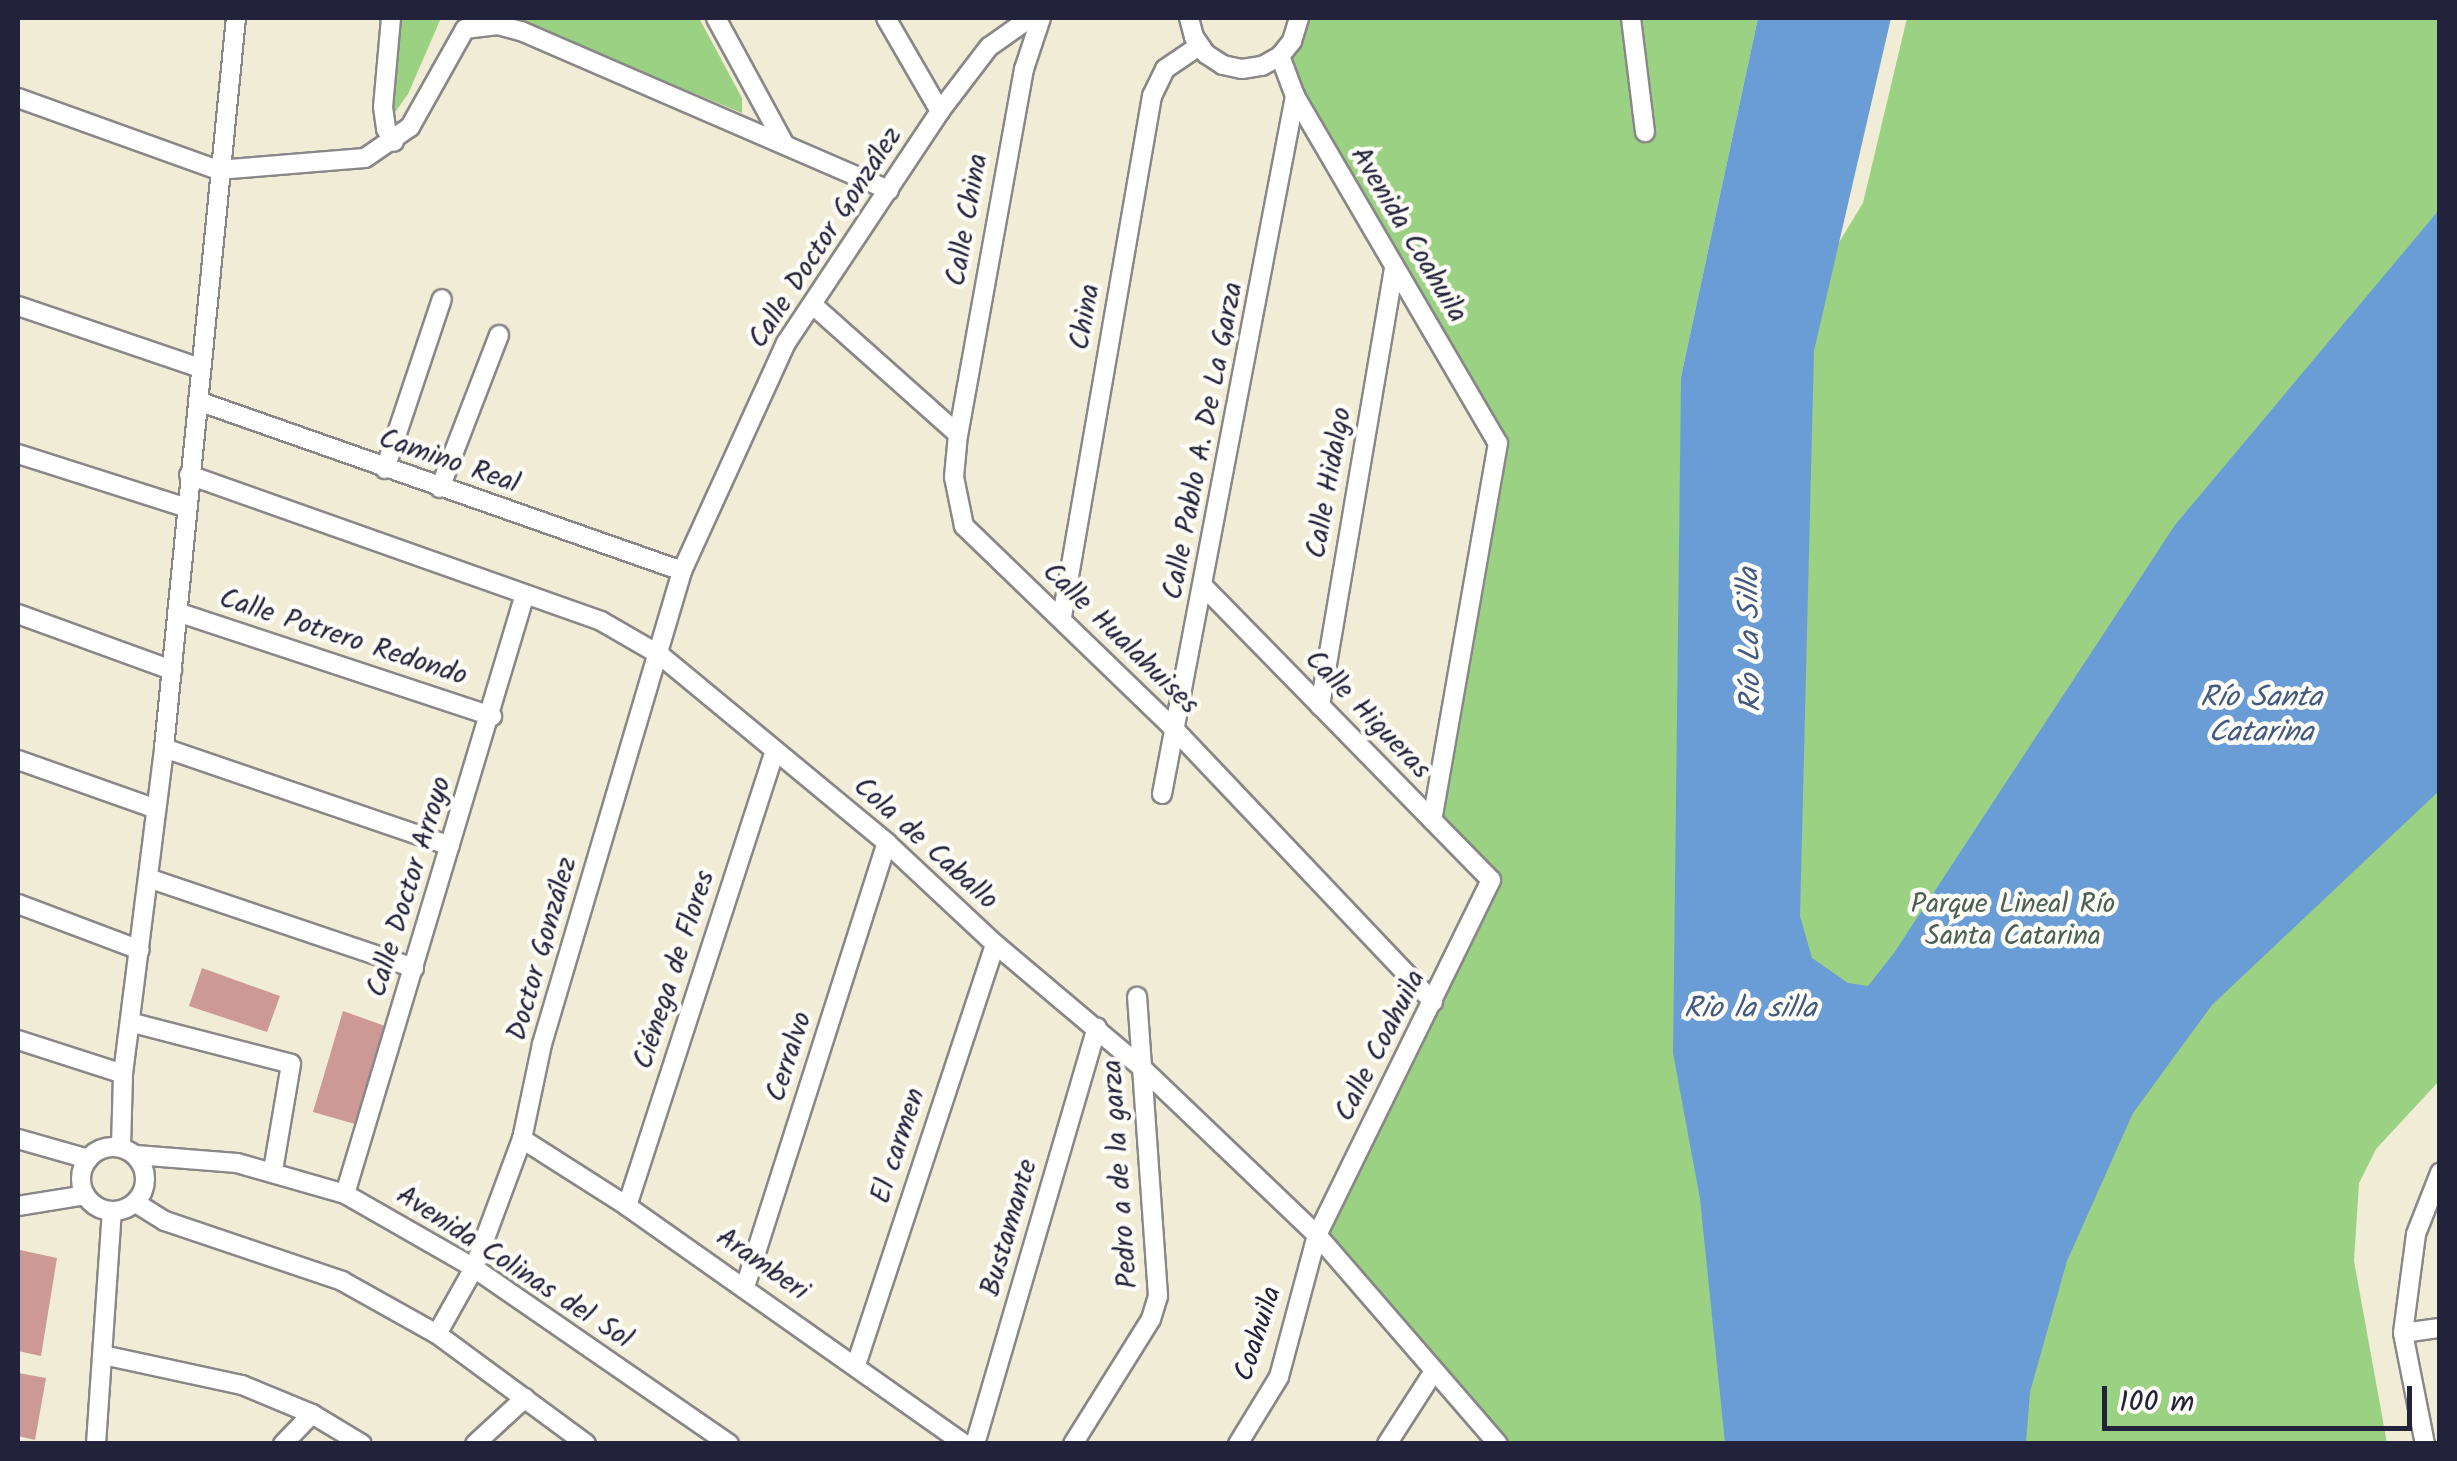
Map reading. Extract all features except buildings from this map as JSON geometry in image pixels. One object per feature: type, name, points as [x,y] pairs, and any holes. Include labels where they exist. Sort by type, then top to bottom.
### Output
[{"type":"street","points":[[128,1151],[101,1149],[88,1158],[81,1178],[85,1195],[96,1207],[112,1212],[136,1203],[146,1184],[128,1151],[124,1074],[164,748],[236,18]]},
{"type":"street","points":[[391,18],[383,106],[386,129],[394,142]]},
{"type":"street","points":[[716,18],[784,143]]},
{"type":"street","points":[[886,18],[940,111]]},
{"type":"street","name":"Calle Doctor González","points":[[682,571],[786,343],[940,111],[989,47],[1030,18]]},
{"type":"street","name":"Calle China","points":[[958,434],[1024,69],[1040,18]]},
{"type":"street","points":[[1189,18],[1199,46],[1214,60],[1232,68],[1252,69],[1280,56],[1292,41],[1298,18]]},
{"type":"street","points":[[1631,18],[1645,132]]},
{"type":"street","points":[[18,98],[218,170],[365,158],[394,142],[422,108],[458,36],[476,25],[520,31],[889,190]]},
{"type":"street","name":"China","points":[[1062,617],[1152,96],[1166,68],[1199,46]]},
{"type":"street","name":"Avenida Coahuila","points":[[1280,56],[1295,96],[1394,269],[1498,438],[1432,820]]},
{"type":"street","name":"Calle Pablo A. De La Garza","points":[[1162,794],[1177,732],[1295,96]]},
{"type":"street","name":"Calle Hidalgo","points":[[1320,706],[1394,269]]},
{"type":"street","points":[[385,469],[442,299]]},
{"type":"street","points":[[813,305],[958,434]]},
{"type":"street","points":[[18,306],[200,368]]},
{"type":"street","points":[[440,488],[500,335]]},
{"type":"street","name":"Camino Real","points":[[198,401],[682,571]]},
{"type":"street","name":"Calle Hualahuises","points":[[958,434],[954,477],[964,526],[1177,732],[1433,1002]]},
{"type":"street","points":[[18,454],[187,508]]},
{"type":"street","name":"Cola de Caballo","points":[[189,475],[601,621],[660,655],[886,843],[994,944],[1141,1067],[1317,1236],[1498,1444]]},
{"type":"street","name":"Doctor González","points":[[437,1334],[474,1268],[522,1139],[542,1044],[682,571]]},
{"type":"street","name":"Calle Higueras","points":[[1204,587],[1486,870],[1490,880]]},
{"type":"street","name":"Calle Doctor Arroyo","points":[[345,1194],[492,716],[525,594]]},
{"type":"street","name":"Calle Potrero Redondo","points":[[176,612],[492,716]]},
{"type":"street","points":[[18,614],[172,670]]},
{"type":"street","points":[[164,748],[450,846]]},
{"type":"street","name":"Ciénega de Flores","points":[[627,1206],[775,751]]},
{"type":"street","points":[[18,760],[156,808]]},
{"type":"street","name":"Cerralvo","points":[[746,1287],[886,843]]},
{"type":"street","points":[[148,878],[414,968]]},
{"type":"street","name":"Calle Coahuila","points":[[1317,1236],[1490,880]]},
{"type":"street","points":[[18,904],[140,950]]},
{"type":"street","name":"El carmen","points":[[856,1365],[994,944]]},
{"type":"street","name":"Pedro a de la garza","points":[[1073,1444],[1151,1319],[1158,1296],[1137,997]]},
{"type":"street","points":[[133,1022],[291,1064],[273,1170]]},
{"type":"street","name":"Bustamante","points":[[976,1444],[1097,1028]]},
{"type":"street","points":[[18,1040],[124,1074]]},
{"type":"street","points":[[18,1139],[88,1158]]},
{"type":"street","name":"Aramberi","points":[[522,1139],[746,1287],[965,1444]]},
{"type":"street","name":"Avenida Colinas del Sol","points":[[128,1151],[273,1170],[345,1194],[474,1268],[729,1444]]},
{"type":"street","points":[[2424,1444],[2403,1333],[2416,1234],[2440,1173]]},
{"type":"street","points":[[18,1206],[85,1195]]},
{"type":"street","points":[[136,1203],[165,1220],[342,1281],[437,1334],[586,1444]]},
{"type":"street","points":[[96,1444],[112,1212]]},
{"type":"street","name":"Coahuila","points":[[1238,1444],[1279,1377],[1317,1236]]},
{"type":"street","points":[[2403,1333],[2440,1328]]},
{"type":"street","points":[[102,1355],[242,1385],[312,1414],[362,1444]]},
{"type":"street","points":[[1387,1444],[1434,1370]]},
{"type":"street","points":[[476,1444],[525,1398]]},
{"type":"street","points":[[283,1444],[312,1414]]},
{"type":"green space","points":[[401,18],[441,18],[408,94],[391,118]]},
{"type":"green space","points":[[511,18],[699,18],[742,98],[742,113]]},
{"type":"green space","name":"Parque Lineal Río Santa Catarina","points":[[1298,18],[1758,18],[1681,377],[1719,439],[1863,203],[1907,18],[2439,18],[2439,1081],[2376,1149],[2359,1183],[2354,1261],[2387,1443],[1498,1443],[1317,1235],[1490,886],[1432,820],[1499,449],[1280,56]]},
{"type":"water","name":"Río Santa Catarina","points":[[1758,18],[1891,18],[1814,351],[1800,916],[1812,958],[1848,983],[1868,986],[1894,953],[2175,525],[2439,210],[2439,791],[2212,1005],[2133,1113],[2067,1261],[2030,1392],[2026,1443],[1725,1443],[1700,1199],[1673,1053],[1681,377]]},
{"type":"water label","name":"Río La Silla","points":[[1751,640]]},
{"type":"water label","name":"Rio la silla","points":[[1750,1009]]}]
